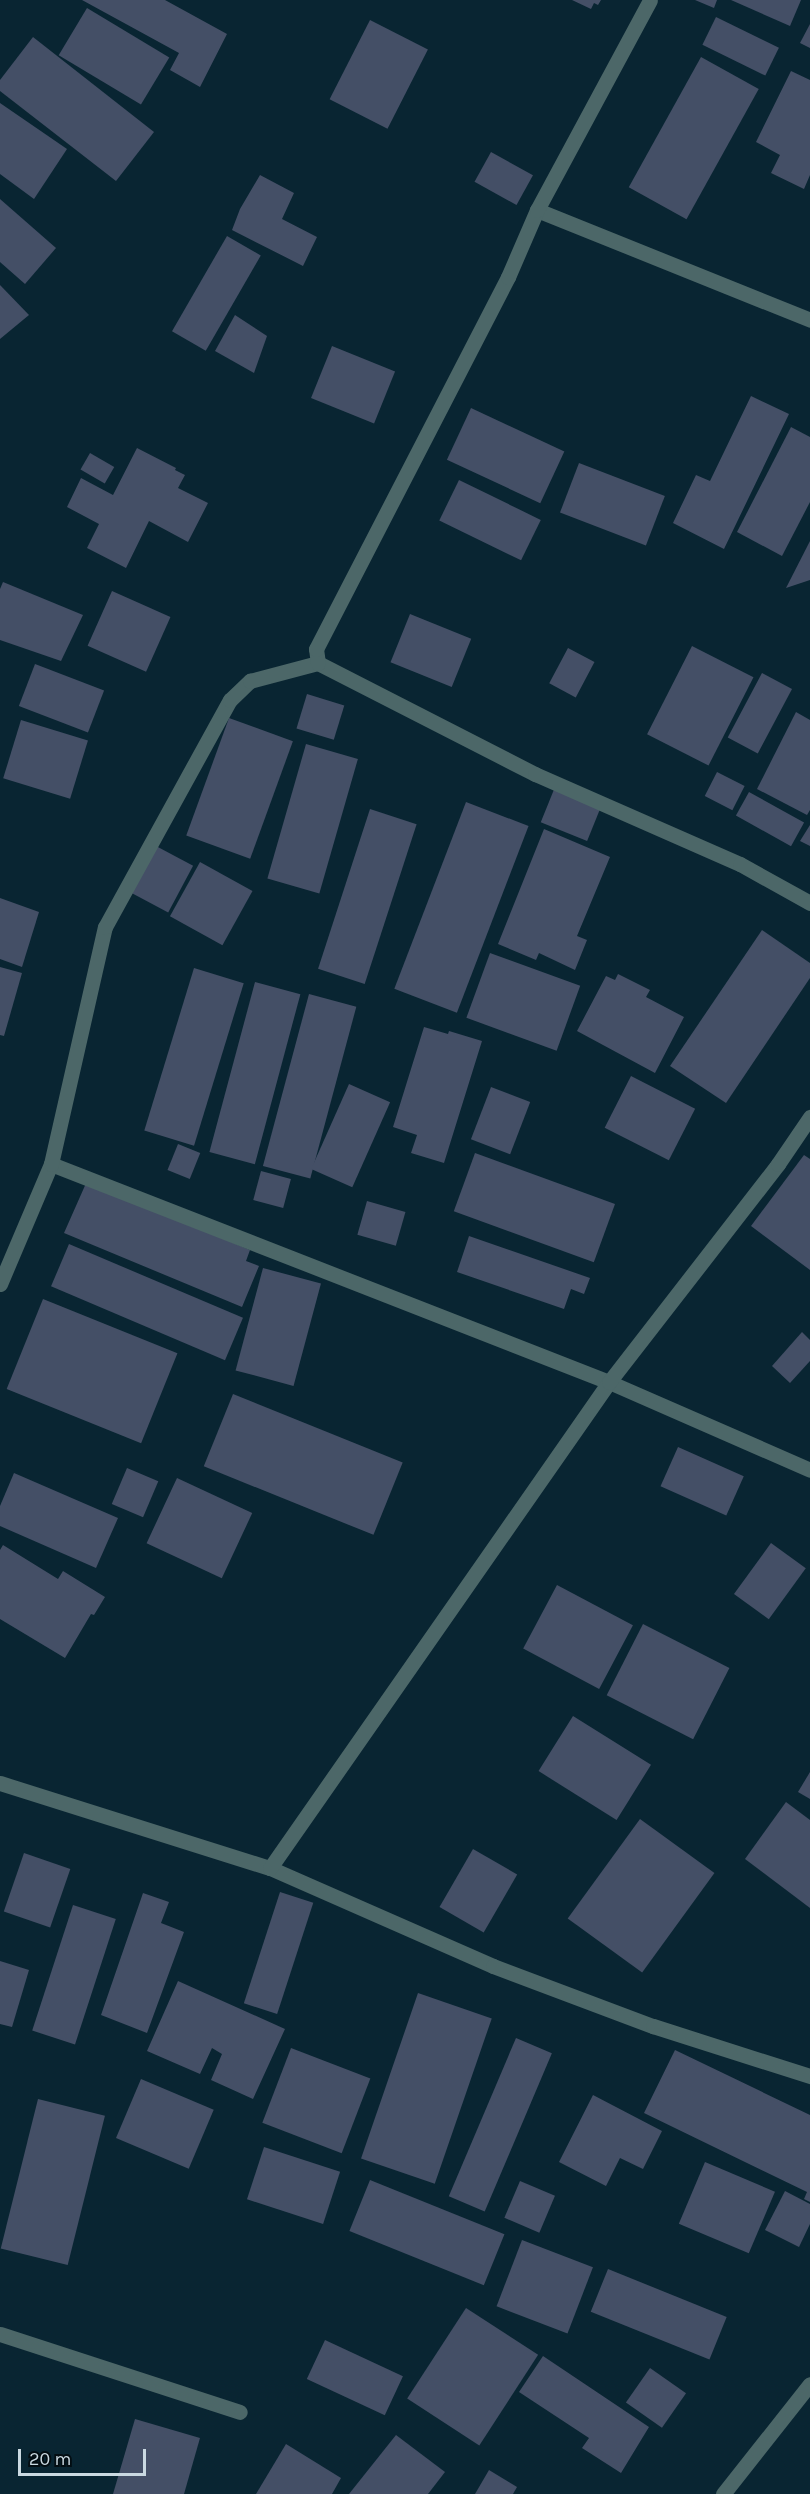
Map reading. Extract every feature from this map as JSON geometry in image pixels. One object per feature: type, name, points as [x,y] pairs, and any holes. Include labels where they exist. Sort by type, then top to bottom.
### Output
[{"type":"street","points":[[318,663],[316,648],[508,277],[537,210],[650,0]]},
{"type":"street","points":[[537,210],[810,320]]},
{"type":"street","points":[[0,1284],[51,1164],[105,927],[230,700],[250,681],[318,663],[536,774],[740,864],[810,903]]},
{"type":"street","points":[[270,1868],[609,1382],[778,1164],[810,1117]]},
{"type":"street","points":[[51,1164],[609,1382],[810,1470]]},
{"type":"street","points":[[0,1783],[270,1868],[493,1966],[653,2026],[810,2076]]},
{"type":"street","points":[[0,2334],[240,2412]]},
{"type":"street","points":[[723,2494],[810,2384]]},
{"type":"building","points":[[82,0],[165,0],[227,34],[200,87],[170,70],[179,53]]},
{"type":"building","points":[[572,0],[601,0],[598,5],[594,3],[591,9]]},
{"type":"building","points":[[695,0],[717,0],[714,8]]},
{"type":"building","points":[[731,0],[801,0],[790,26]]},
{"type":"building","points":[[87,8],[169,57],[141,105],[59,55]]},
{"type":"building","points":[[716,17],[779,48],[765,76],[702,45]]},
{"type":"building","points":[[370,20],[428,50],[388,129],[330,99]]},
{"type":"building","points":[[810,24],[810,48],[800,43]]},
{"type":"building","points":[[33,37],[154,132],[116,181],[0,91],[0,80]]},
{"type":"building","points":[[701,57],[759,89],[686,219],[629,187]]},
{"type":"building","points":[[791,71],[810,80],[810,175],[804,189],[771,173],[780,155],[756,142]]},
{"type":"building","points":[[0,103],[67,149],[34,199],[0,174]]},
{"type":"building","points":[[491,152],[533,175],[516,205],[475,182]]},
{"type":"building","points":[[260,175],[294,193],[282,219],[317,237],[303,266],[232,230],[240,209]]},
{"type":"building","points":[[0,199],[56,248],[25,284],[0,262]]},
{"type":"building","points":[[227,236],[261,255],[206,351],[172,331]]},
{"type":"building","points":[[0,285],[29,315],[0,339]]},
{"type":"building","points":[[235,315],[267,336],[254,373],[215,351]]},
{"type":"building","points":[[332,346],[395,371],[374,423],[311,398]]},
{"type":"building","points":[[751,396],[789,414],[724,549],[673,523],[696,475],[710,481]]},
{"type":"building","points":[[471,408],[564,452],[540,503],[447,460]]},
{"type":"building","points":[[791,427],[810,437],[810,502],[782,556],[737,532]]},
{"type":"building","points":[[137,448],[176,468],[175,470],[185,475],[178,488],[208,503],[188,542],[149,521],[126,568],[87,548],[99,524],[67,507],[81,478],[113,495]]},
{"type":"building","points":[[90,453],[114,467],[105,483],[80,469]]},
{"type":"building","points":[[579,463],[665,496],[646,545],[560,512]]},
{"type":"building","points":[[459,480],[541,520],[521,560],[439,520]]},
{"type":"building","points":[[810,541],[810,580],[786,588]]},
{"type":"building","points":[[3,582],[83,615],[61,661],[0,640],[0,589]]},
{"type":"building","points":[[112,591],[170,617],[146,672],[88,646]]},
{"type":"building","points":[[410,614],[471,639],[452,687],[391,662]]},
{"type":"building","points":[[692,646],[753,677],[709,766],[647,734]]},
{"type":"building","points":[[568,648],[594,662],[576,697],[549,683]]},
{"type":"building","points":[[35,664],[104,691],[88,733],[19,706]]},
{"type":"building","points":[[762,673],[792,689],[758,753],[728,737]]},
{"type":"building","points":[[307,694],[344,705],[334,740],[296,728]]},
{"type":"building","points":[[796,712],[810,720],[810,810],[807,815],[757,789]]},
{"type":"building","points":[[229,718],[293,741],[250,859],[186,835]]},
{"type":"building","points":[[21,720],[88,740],[70,799],[3,778]]},
{"type":"building","points":[[306,744],[358,759],[319,893],[267,879]]},
{"type":"building","points":[[717,772],[745,786],[732,810],[705,796]]},
{"type":"building","points":[[555,787],[601,806],[587,841],[541,822]]},
{"type":"building","points":[[749,792],[804,823],[791,846],[736,816]]},
{"type":"building","points":[[466,802],[529,826],[457,1013],[394,989]]},
{"type":"building","points":[[370,809],[417,824],[365,984],[318,969]]},
{"type":"building","points":[[810,825],[810,846],[800,841]]},
{"type":"building","points":[[544,829],[610,857],[577,936],[587,940],[575,970],[539,953],[536,960],[498,944]]},
{"type":"building","points":[[156,846],[193,866],[168,913],[131,893]]},
{"type":"building","points":[[200,862],[252,891],[222,945],[170,916]]},
{"type":"building","points":[[0,898],[39,912],[22,967],[0,959]]},
{"type":"building","points":[[762,930],[810,963],[810,978],[726,1103],[670,1066]]},
{"type":"building","points":[[490,953],[580,986],[557,1051],[466,1018]]},
{"type":"building","points":[[0,967],[22,973],[4,1036],[0,1035]]},
{"type":"building","points":[[194,968],[244,983],[194,1146],[144,1131]]},
{"type":"building","points":[[618,974],[650,990],[646,997],[684,1017],[655,1073],[577,1031],[606,976],[615,980]]},
{"type":"building","points":[[255,982],[300,994],[255,1164],[209,1152]]},
{"type":"building","points":[[309,994],[356,1007],[310,1179],[263,1166]]},
{"type":"building","points":[[424,1027],[448,1034],[449,1031],[482,1041],[444,1163],[411,1153],[417,1135],[393,1127]]},
{"type":"building","points":[[631,1076],[695,1109],[669,1160],[605,1128]]},
{"type":"building","points":[[349,1084],[390,1102],[352,1187],[311,1169]]},
{"type":"building","points":[[491,1087],[530,1102],[510,1154],[471,1139]]},
{"type":"building","points":[[178,1144],[200,1153],[190,1179],[168,1170]]},
{"type":"building","points":[[475,1153],[615,1204],[594,1262],[454,1211]]},
{"type":"building","points":[[804,1155],[810,1159],[810,1270],[751,1226]]},
{"type":"building","points":[[261,1171],[291,1179],[283,1208],[253,1200]]},
{"type":"building","points":[[87,1181],[250,1250],[246,1261],[259,1266],[242,1307],[64,1233]]},
{"type":"building","points":[[367,1201],[405,1212],[396,1246],[357,1235]]},
{"type":"building","points":[[469,1236],[590,1278],[584,1294],[571,1289],[564,1309],[457,1272]]},
{"type":"building","points":[[69,1244],[243,1318],[225,1360],[51,1286]]},
{"type":"building","points":[[263,1268],[321,1284],[294,1386],[236,1370]]},
{"type":"building","points":[[43,1299],[177,1353],[141,1443],[7,1389]]},
{"type":"building","points":[[802,1332],[810,1340],[810,1361],[790,1383],[772,1366]]},
{"type":"building","points":[[233,1394],[403,1463],[373,1535],[204,1466]]},
{"type":"building","points":[[678,1447],[744,1476],[726,1516],[661,1486]]},
{"type":"building","points":[[127,1468],[158,1481],[143,1517],[112,1504]]},
{"type":"building","points":[[14,1473],[118,1518],[96,1568],[0,1526],[0,1506]]},
{"type":"building","points":[[177,1478],[252,1513],[222,1578],[147,1543]]},
{"type":"building","points":[[771,1543],[806,1568],[769,1619],[734,1594]]},
{"type":"building","points":[[3,1545],[58,1579],[63,1571],[105,1597],[94,1615],[91,1614],[65,1658],[0,1619],[0,1550]]},
{"type":"building","points":[[557,1585],[633,1625],[599,1689],[523,1649]]},
{"type":"building","points":[[643,1624],[729,1668],[693,1739],[607,1695]]},
{"type":"building","points":[[573,1716],[651,1765],[617,1820],[539,1771]]},
{"type":"building","points":[[810,1772],[810,1799],[798,1792]]},
{"type":"building","points":[[786,1802],[810,1820],[810,1908],[745,1859]]},
{"type":"building","points":[[640,1819],[714,1873],[642,1973],[568,1919]]},
{"type":"building","points":[[473,1849],[517,1874],[484,1933],[440,1907]]},
{"type":"building","points":[[24,1853],[70,1869],[50,1928],[4,1912]]},
{"type":"building","points":[[280,1892],[313,1903],[277,2014],[244,2003]]},
{"type":"building","points":[[143,1893],[169,1902],[161,1923],[184,1932],[147,2033],[101,2015]]},
{"type":"building","points":[[73,1905],[116,1919],[75,2044],[32,2031]]},
{"type":"building","points":[[0,1961],[29,1970],[12,2027],[0,2024]]},
{"type":"building","points":[[178,1981],[285,2029],[253,2099],[211,2080],[222,2054],[212,2048],[200,2074],[147,2051]]},
{"type":"building","points":[[418,1993],[492,2018],[435,2184],[361,2158]]},
{"type":"building","points":[[516,2038],[552,2053],[485,2212],[449,2196]]},
{"type":"building","points":[[291,2048],[370,2078],[342,2153],[262,2123]]},
{"type":"building","points":[[675,2050],[810,2115],[810,2202],[804,2199],[807,2192],[644,2113]]},
{"type":"building","points":[[141,2079],[214,2110],[189,2169],[116,2138]]},
{"type":"building","points":[[593,2095],[662,2131],[643,2169],[620,2158],[606,2186],[559,2162]]},
{"type":"building","points":[[38,2099],[105,2116],[68,2265],[1,2248]]},
{"type":"building","points":[[264,2147],[340,2172],[323,2224],[247,2199]]},
{"type":"building","points":[[705,2162],[775,2192],[749,2253],[679,2224]]},
{"type":"building","points":[[370,2180],[504,2234],[484,2285],[349,2231]]},
{"type":"building","points":[[520,2181],[555,2196],[539,2233],[504,2218]]},
{"type":"building","points":[[785,2191],[810,2204],[810,2224],[799,2247],[765,2230]]},
{"type":"building","points":[[522,2240],[593,2267],[568,2334],[497,2306]]},
{"type":"building","points":[[608,2269],[727,2317],[709,2360],[591,2312]]},
{"type":"building","points":[[466,2308],[538,2355],[479,2445],[407,2399]]},
{"type":"building","points":[[325,2340],[403,2376],[385,2415],[307,2379]]},
{"type":"building","points":[[543,2356],[649,2427],[621,2473],[582,2448],[589,2438],[519,2392]]},
{"type":"building","points":[[650,2368],[686,2393],[662,2428],[626,2402]]},
{"type":"building","points":[[135,2419],[200,2438],[184,2494],[113,2494]]},
{"type":"building","points":[[396,2435],[445,2472],[428,2494],[349,2494]]},
{"type":"building","points":[[286,2444],[341,2478],[332,2494],[256,2494]]},
{"type":"building","points":[[489,2470],[517,2487],[513,2494],[475,2494]]}]
